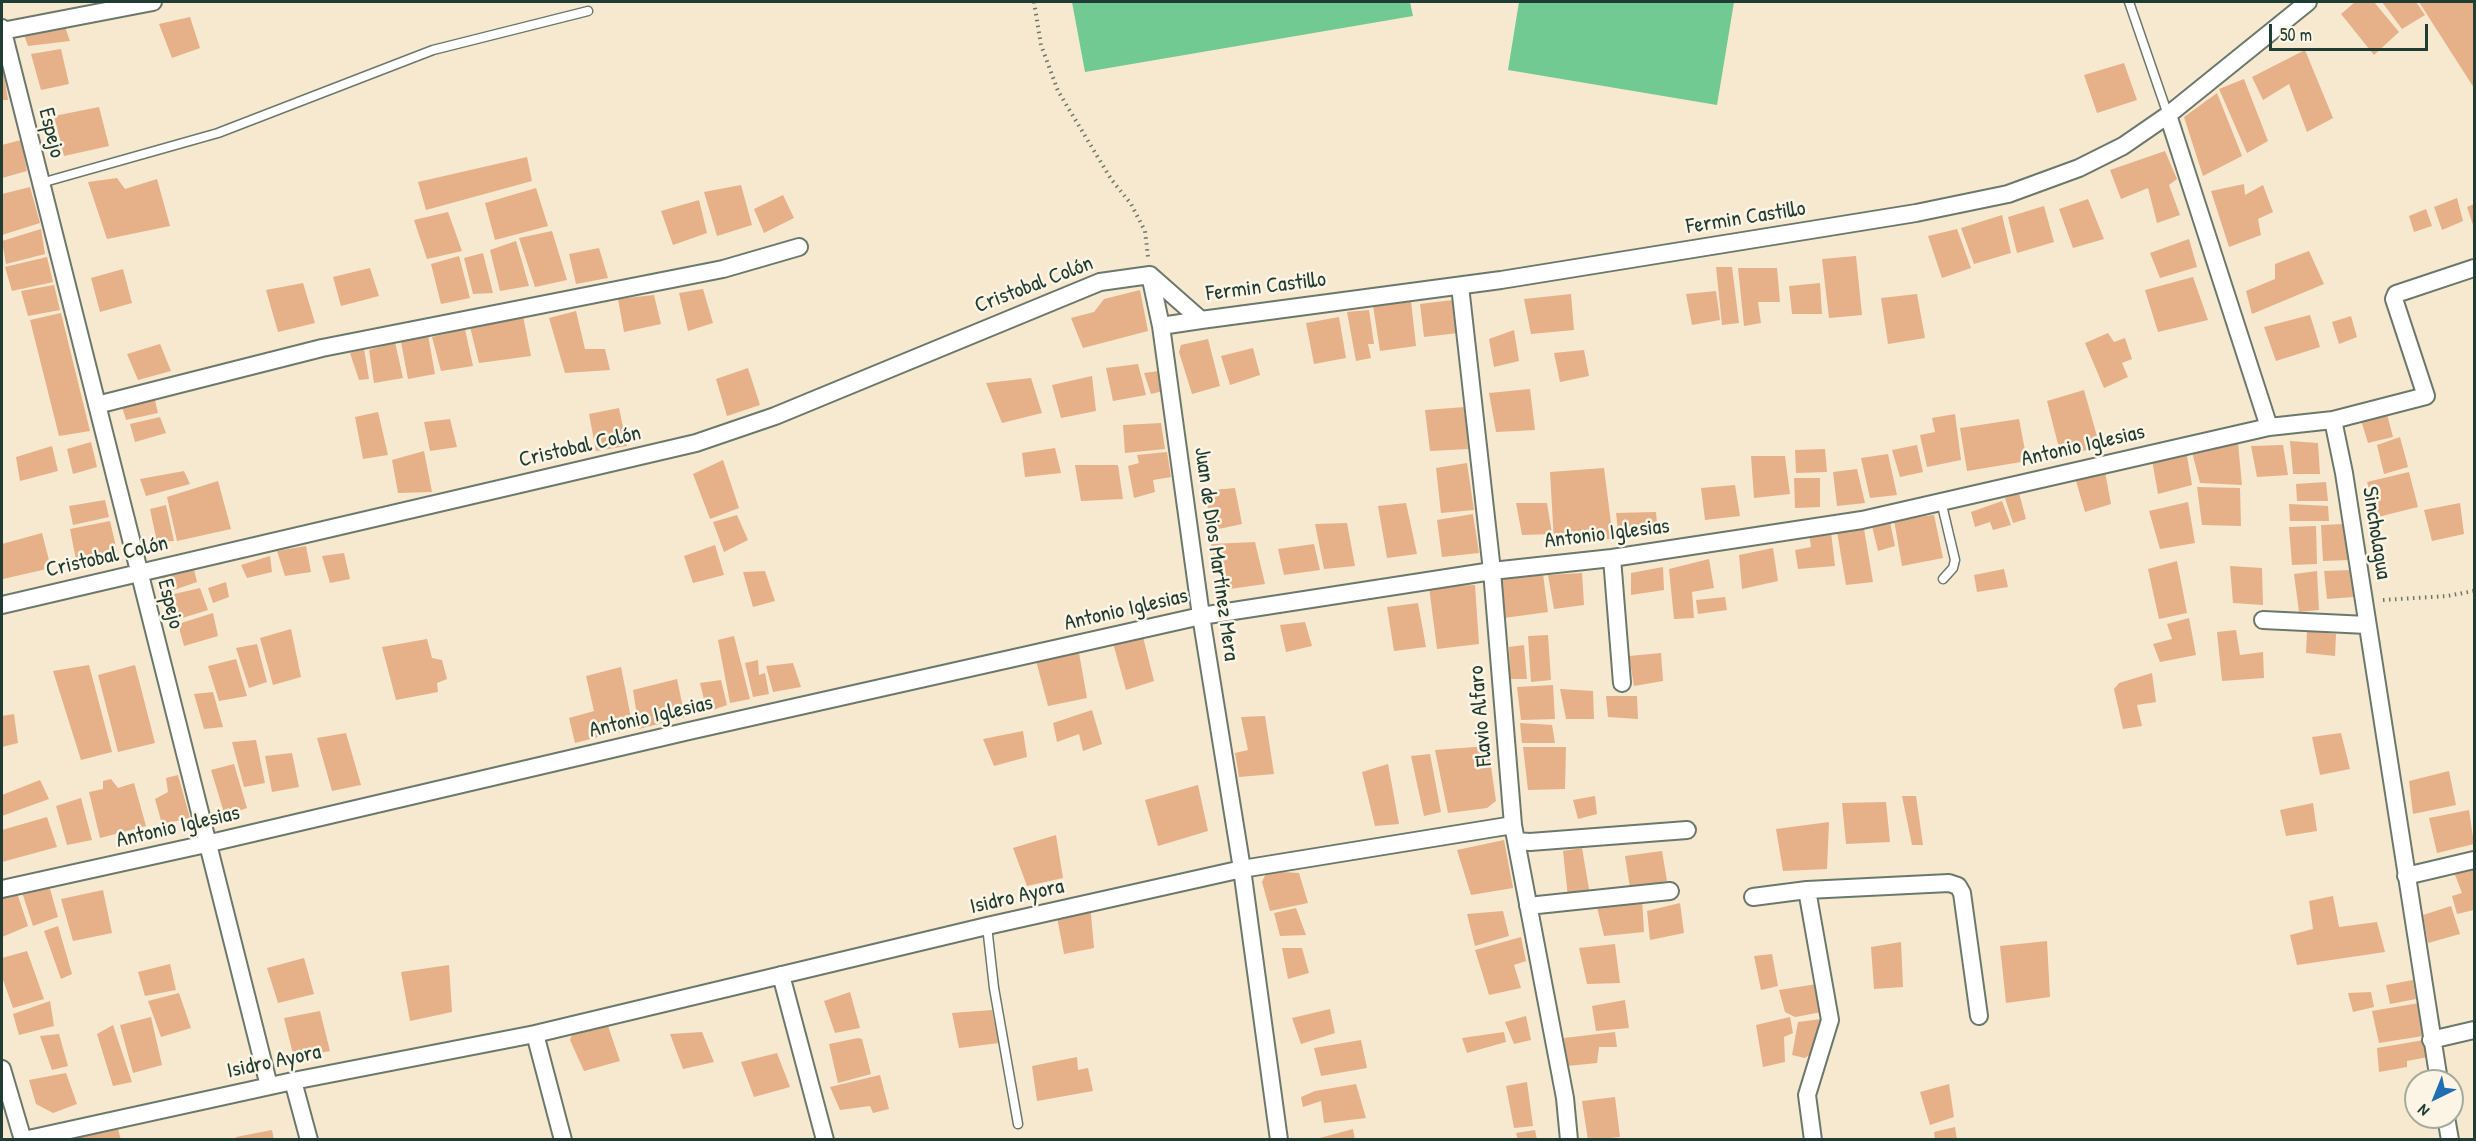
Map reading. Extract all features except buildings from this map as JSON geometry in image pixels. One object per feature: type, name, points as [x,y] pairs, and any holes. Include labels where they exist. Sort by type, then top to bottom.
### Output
[{"type":"street","points":[[2,30],[153,2]]},
{"type":"street","name":"Fermin Castillo","points":[[1150,275],[1202,320],[1460,286],[1916,213],[2008,194],[2088,164],[2123,146],[2168,115],[2308,2]]},
{"type":"street","name":"Espejo","points":[[2,30],[269,1086]]},
{"type":"street","points":[[2168,115],[2269,427],[2332,420],[2426,396],[2394,299],[2396,294],[2475,268]]},
{"type":"street","points":[[97,405],[322,348],[723,268],[799,247]]},
{"type":"street","name":"Juan de Dios Martínez Mera","points":[[1150,275],[1161,326],[1201,616],[1242,869],[1279,1140]]},
{"type":"street","name":"Cristobal Colón","points":[[2,605],[696,443],[775,416],[1100,282],[1150,275]]},
{"type":"street","name":"Flavio Alfaro","points":[[1460,286],[1492,570],[1514,833],[1565,1098],[1569,1140]]},
{"type":"street","points":[[1161,326],[1202,320]]},
{"type":"street","name":"Sincholagua","points":[[2332,420],[2364,602],[2437,1069]]},
{"type":"street","name":"Antonio Iglesias","points":[[2,889],[1201,616],[1492,570],[1612,558],[1862,520],[2269,427]]},
{"type":"street","points":[[1612,558],[1622,683]]},
{"type":"street","points":[[2263,620],[2367,625]]},
{"type":"street","name":"Isidro Ayora","points":[[24,1140],[293,1081],[535,1034],[987,926],[1242,869],[1514,833],[1687,830]]},
{"type":"street","points":[[2406,876],[2475,860]]},
{"type":"street","points":[[1754,897],[1807,890],[1948,883],[1958,886],[1962,893],[1979,1016]]},
{"type":"street","points":[[1807,890],[1830,1020],[1808,1095],[1813,1140]]},
{"type":"street","points":[[1528,906],[1670,891]]},
{"type":"street","points":[[781,975],[825,1140]]},
{"type":"street","points":[[2431,1040],[2475,1030]]},
{"type":"street","points":[[535,1034],[563,1140]]},
{"type":"street","points":[[2,1069],[24,1140]]},
{"type":"street","points":[[293,1081],[309,1140]]},
{"type":"lane","points":[[2128,2],[2168,115]]},
{"type":"lane","points":[[41,183],[218,133],[433,50],[588,11]]},
{"type":"lane","points":[[1941,501],[1955,560],[1953,568],[1943,579]]},
{"type":"lane","points":[[987,926],[994,988],[1018,1124]]},
{"type":"path","points":[[1034,2],[1041,45],[1058,91],[1111,179],[1131,204],[1145,231],[1150,275]]},
{"type":"path","points":[[2364,602],[2447,596],[2475,591]]},
{"type":"green space","points":[[1072,2],[1410,2],[1413,16],[1085,72]]},
{"type":"green space","points":[[1519,2],[1734,2],[1717,105],[1508,70]]}]
